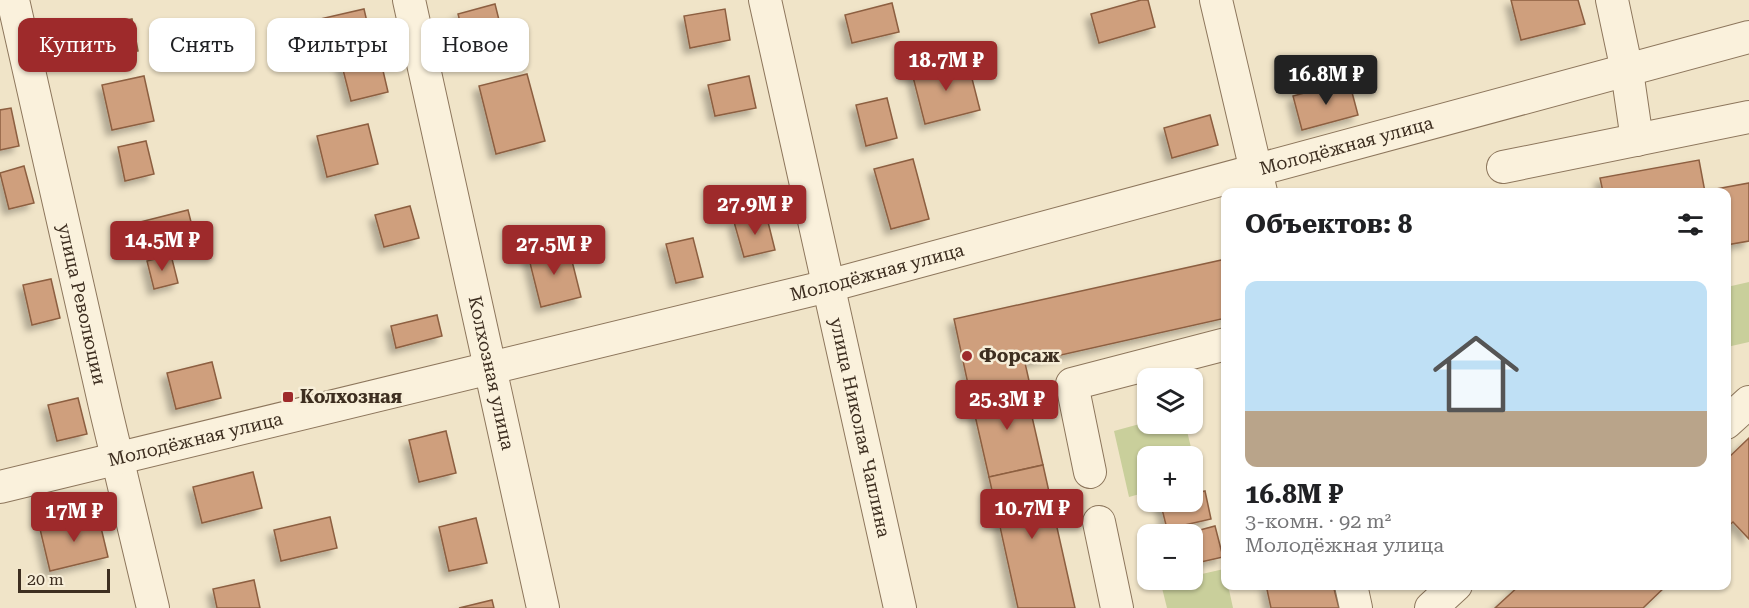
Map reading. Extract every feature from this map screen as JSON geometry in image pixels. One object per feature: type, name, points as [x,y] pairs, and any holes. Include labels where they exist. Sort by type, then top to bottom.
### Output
[{"type":"street","name":"улица Революции","points":[[13,0],[153,608]]},
{"type":"street","name":"Колхозная улица","points":[[409,0],[543,608]]},
{"type":"street","name":"улица Николая Чаплина","points":[[765,0],[900,608]]},
{"type":"street","points":[[1216,0],[1258,181]]},
{"type":"street","points":[[1612,0],[1627,71],[1637,140]]},
{"type":"street","name":"Молодёжная улица","points":[[1229,188],[1749,37]]},
{"type":"street","points":[[1503,167],[1749,117]]},
{"type":"street","name":"Молодёжная улица","points":[[0,487],[1221,190]]},
{"type":"street","points":[[1090,472],[1072,384],[1221,345]]},
{"type":"street","points":[[1731,418],[1749,402]]},
{"type":"street","points":[[1100,522],[1117,608]]},
{"type":"street","points":[[1352,590],[1356,608]]},
{"type":"street","points":[[1431,608],[1451,590]]},
{"type":"green space","points":[[1749,282],[1749,342],[1731,346],[1731,286]]},
{"type":"green space","points":[[1137,425],[1137,434],[1188,434],[1191,446],[1137,446],[1137,495],[1129,497],[1114,431]]},
{"type":"green space","points":[[1221,570],[1221,590],[1229,590],[1233,608],[1167,608],[1162,590],[1203,590],[1203,574]]},
{"type":"building","points":[[1148,0],[1155,27],[1099,43],[1091,14]]},
{"type":"building","points":[[1511,0],[1578,0],[1585,24],[1521,40]]},
{"type":"building","points":[[892,3],[899,32],[852,43],[845,15]]},
{"type":"building","points":[[495,4],[498,18],[459,18],[458,14]]},
{"type":"building","points":[[364,9],[366,18],[324,18]]},
{"type":"building","points":[[725,9],[730,40],[690,48],[684,16]]},
{"type":"building","points":[[967,59],[980,110],[925,124],[912,73]]},
{"type":"building","points":[[344,72],[383,72],[388,92],[351,101]]},
{"type":"building","points":[[527,74],[545,141],[496,154],[479,86]]},
{"type":"building","points":[[144,76],[154,121],[112,130],[102,85]]},
{"type":"building","points":[[749,76],[756,108],[715,116],[708,85]]},
{"type":"building","points":[[1349,81],[1358,115],[1302,130],[1293,96]]},
{"type":"building","points":[[887,98],[897,138],[866,146],[856,105]]},
{"type":"building","points":[[11,108],[19,146],[0,150],[0,110]]},
{"type":"building","points":[[1210,115],[1218,145],[1172,158],[1164,128]]},
{"type":"building","points":[[368,124],[378,164],[327,177],[317,136]]},
{"type":"building","points":[[146,141],[154,174],[125,181],[118,147]]},
{"type":"building","points":[[913,159],[929,219],[891,229],[874,169]]},
{"type":"building","points":[[1699,160],[1704,188],[1602,188],[1600,178]]},
{"type":"building","points":[[24,166],[34,203],[9,209],[0,173]]},
{"type":"building","points":[[1749,183],[1749,241],[1731,244],[1731,188],[1722,188]]},
{"type":"building","points":[[410,206],[419,238],[384,247],[375,215]]},
{"type":"building","points":[[188,210],[195,238],[142,251],[136,223]]},
{"type":"building","points":[[766,214],[775,250],[744,257],[734,222]]},
{"type":"building","points":[[693,238],[703,277],[676,283],[666,244]]},
{"type":"building","points":[[568,245],[581,297],[541,307],[528,255]]},
{"type":"building","points":[[171,255],[178,283],[154,289],[147,261]]},
{"type":"building","points":[[1221,260],[1221,319],[1025,363],[1030,385],[971,398],[954,319]]},
{"type":"building","points":[[51,279],[60,318],[32,325],[23,285]]},
{"type":"building","points":[[437,315],[442,336],[396,348],[391,326]]},
{"type":"building","points":[[212,362],[221,398],[176,409],[167,373]]},
{"type":"building","points":[[1025,386],[1043,465],[989,477],[971,398]]},
{"type":"building","points":[[78,398],[87,434],[57,441],[48,405]]},
{"type":"building","points":[[446,431],[456,473],[419,482],[409,440]]},
{"type":"building","points":[[1749,438],[1749,539],[1733,522],[1731,524],[1731,455]]},
{"type":"building","points":[[1043,465],[1075,608],[1018,608],[989,477]]},
{"type":"building","points":[[253,472],[262,508],[202,523],[193,487]]},
{"type":"building","points":[[1203,491],[1205,491],[1211,519],[1189,524],[1166,524],[1163,512],[1203,512]]},
{"type":"building","points":[[98,515],[108,557],[50,571],[40,529]]},
{"type":"building","points":[[330,517],[337,548],[281,561],[274,530]]},
{"type":"building","points":[[476,518],[487,563],[449,571],[439,527]]},
{"type":"building","points":[[1215,526],[1221,557],[1203,562],[1203,529]]},
{"type":"building","points":[[254,580],[260,608],[217,608],[213,589]]},
{"type":"building","points":[[1267,590],[1334,590],[1339,608],[1271,608]]},
{"type":"building","points":[[1515,590],[1662,590],[1643,608],[1495,608]]},
{"type":"building","points":[[492,600],[494,608],[459,608]]},
{"type":"place","name":"Форсаж","points":[[967,356]]},
{"type":"place","name":"Колхозная","points":[[288,397]]}]
